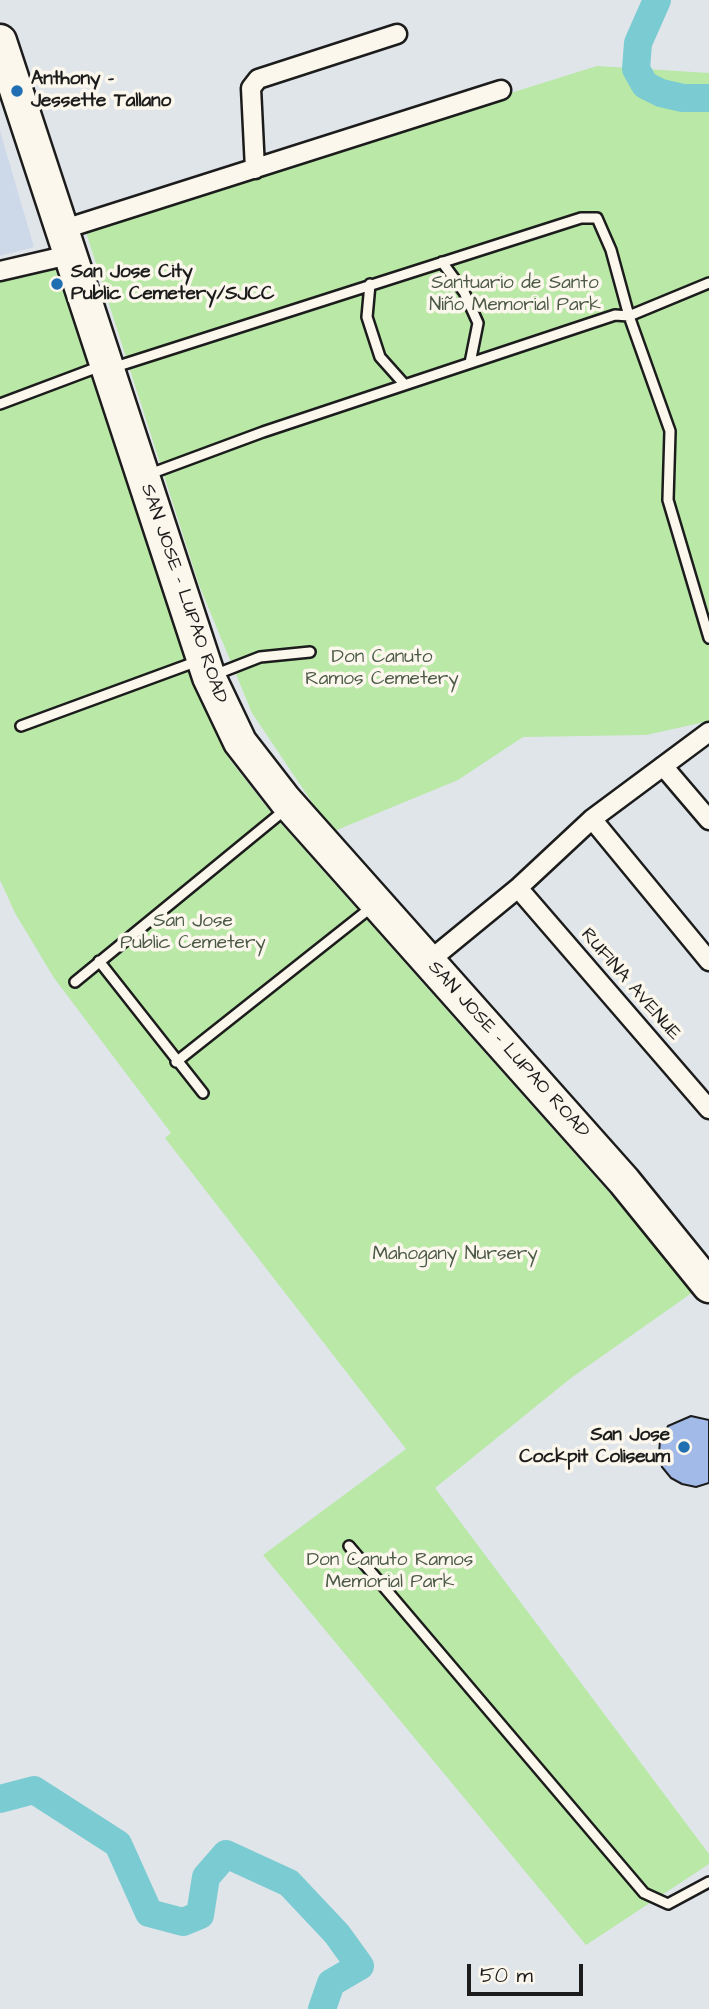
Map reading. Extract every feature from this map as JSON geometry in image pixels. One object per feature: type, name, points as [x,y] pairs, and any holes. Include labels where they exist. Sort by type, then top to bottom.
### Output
[{"type":"highway","name":"SAN JOSE - LUPAO ROAD","points":[[0,41],[8,94],[65,243],[206,668],[240,742],[290,806],[624,1181],[709,1286]]},
{"type":"street","points":[[254,169],[251,88],[258,79],[397,34]]},
{"type":"street","points":[[0,271],[254,169],[501,90]]},
{"type":"street","points":[[429,961],[518,888],[592,819],[709,732]]},
{"type":"street","points":[[663,766],[709,820]]},
{"type":"street","points":[[592,819],[709,961]]},
{"type":"street","name":"RUFINA AVENUE","points":[[518,888],[709,1109]]},
{"type":"lane","points":[[0,404],[106,367],[581,218],[597,218],[611,250],[629,316],[670,431],[668,500],[709,638]]},
{"type":"lane","points":[[442,262],[464,292],[478,323],[470,363]]},
{"type":"lane","points":[[142,477],[405,384],[615,314],[629,316],[709,284]]},
{"type":"lane","points":[[370,285],[366,317],[380,357],[405,384]]},
{"type":"lane","points":[[21,726],[206,668],[260,657],[310,652]]},
{"type":"lane","points":[[75,982],[290,806]]},
{"type":"lane","points":[[176,1062],[377,902]]},
{"type":"lane","points":[[99,961],[203,1093]]},
{"type":"lane","points":[[349,1546],[644,1893],[668,1904],[709,1882]]},
{"type":"shaded area","points":[[0,131],[34,247],[0,256]]},
{"type":"green space","name":"Santuario de Santo Niño Memorial Park","points":[[597,66],[709,73],[709,721],[646,735],[523,737],[458,780],[332,832],[252,713],[199,585],[84,226]]},
{"type":"green space","points":[[54,264],[187,666],[230,760],[269,810],[696,1290],[571,1378],[435,1488],[709,1854],[709,1864],[586,1945],[263,1555],[406,1449],[165,1138],[171,1133],[54,978],[15,913],[0,880],[0,278]]},
{"type":"building","name":"San Jose Cockpit Coliseum","points":[[691,1416],[709,1420],[709,1483],[696,1487],[671,1478],[662,1467],[659,1454],[660,1440],[668,1426]]},
{"type":"waterway","points":[[657,0],[638,43],[636,69],[645,85],[661,93],[683,98],[709,98]]},
{"type":"waterway","points":[[0,1799],[34,1790],[118,1844],[149,1913],[183,1922],[200,1915],[206,1877],[226,1854],[289,1883],[337,1934],[360,1966],[331,1983],[322,2009]]},
{"type":"place","name":"Anthony - Jessette Tallano","points":[[17,91]]},
{"type":"place","name":"San Jose City Public Cemetery/SJCC","points":[[57,284]]},
{"type":"place","name":"San Jose Cockpit Coliseum","points":[[684,1447]]},
{"type":"park label","name":"Don Canuto Ramos Cemetery","points":[[382,669]]},
{"type":"park label","name":"San Jose Public Cemetery","points":[[193,933]]},
{"type":"park label","name":"Mahogany Nursery","points":[[455,1255]]},
{"type":"park label","name":"Don Canuto Ramos Memorial Park","points":[[390,1572]]}]
